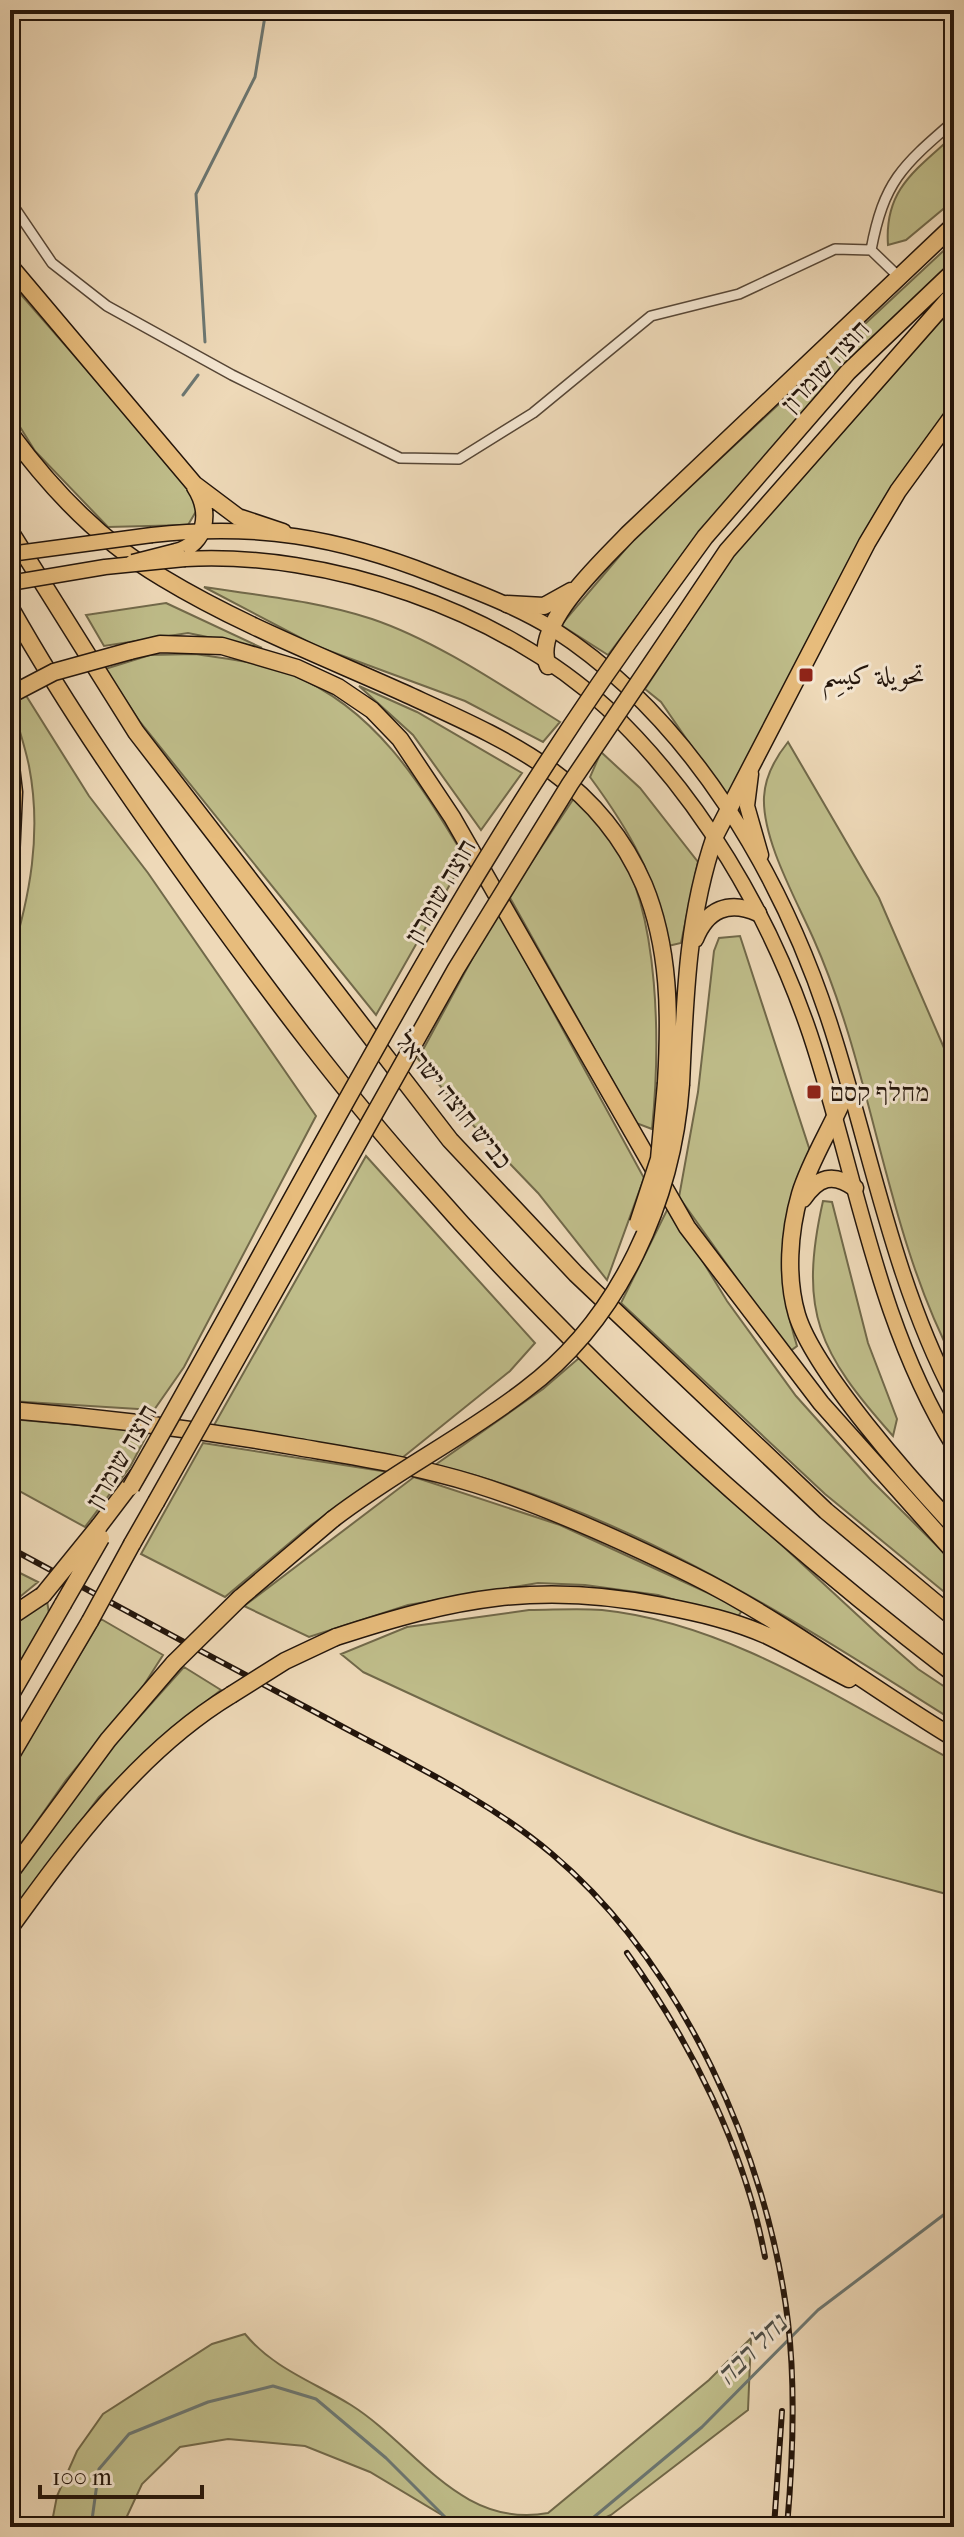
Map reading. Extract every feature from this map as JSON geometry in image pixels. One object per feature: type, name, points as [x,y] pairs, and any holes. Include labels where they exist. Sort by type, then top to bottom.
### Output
[{"type":"highway","points":[[548,666],[544,656],[551,628],[585,580],[676,485],[954,225]]},
{"type":"highway","points":[[10,266],[194,484],[238,517],[283,532]]},
{"type":"highway","name":"חוצה שומרון","points":[[10,1696],[103,1528],[133,1483],[522,800],[598,683],[705,537],[848,372],[954,271]]},
{"type":"highway","name":"חוצה שומרון","points":[[10,1757],[90,1621],[456,969],[570,784],[727,551],[954,293]]},
{"type":"highway","points":[[674,1083],[696,903],[715,836],[867,543],[898,491],[954,414]]},
{"type":"highway","points":[[10,433],[64,498],[126,553],[160,576],[249,622],[507,741],[550,768],[584,799],[631,861],[659,932],[669,1002],[674,1083],[672,1156],[660,1196],[615,1290],[587,1329],[527,1389],[333,1519],[240,1598],[174,1663],[108,1740],[10,1873]]},
{"type":"highway","points":[[133,563],[180,555],[195,543],[204,530],[204,512],[194,484]]},
{"type":"highway","name":"כביש חוצה ישראל","points":[[10,531],[136,732],[450,1140],[576,1274],[826,1511],[954,1618]]},
{"type":"highway","points":[[507,604],[544,606],[585,580]]},
{"type":"highway","points":[[10,607],[134,805],[298,1031],[422,1180],[636,1404],[881,1618],[954,1674]]},
{"type":"highway","points":[[10,695],[54,672],[130,651],[187,643],[222,646],[289,665],[338,687],[372,710],[400,739],[452,817],[687,1227],[821,1403],[954,1552]]},
{"type":"highway","points":[[10,758],[14,792],[10,880]]},
{"type":"highway","points":[[687,976],[698,932],[715,911],[734,905],[758,913]]},
{"type":"highway","points":[[848,1088],[807,1176],[796,1211],[791,1282],[797,1316],[854,1406],[954,1526]]},
{"type":"highway","points":[[796,1211],[813,1186],[826,1178],[839,1179],[855,1188]]},
{"type":"highway","points":[[10,1410],[109,1418],[264,1441],[369,1458],[477,1485],[589,1529],[695,1577],[824,1651],[954,1738]]},
{"type":"highway","points":[[10,1617],[43,1595],[103,1528]]},
{"type":"highway","points":[[10,1928],[108,1800],[176,1735],[285,1661],[336,1637],[433,1607],[543,1592],[590,1593],[726,1621],[767,1636],[907,1709]]},
{"type":"main road","points":[[10,554],[204,530],[283,532],[366,551],[507,604],[551,628],[644,701],[677,738],[727,809],[779,900]]},
{"type":"main road","points":[[180,555],[244,557],[352,576],[419,596],[464,617],[548,666],[604,706],[627,729],[715,836],[758,913],[809,1032],[906,1358],[954,1447]]},
{"type":"main road","points":[[10,583],[133,563]]},
{"type":"main road","points":[[756,756],[748,794],[749,819],[827,1018],[915,1312],[954,1396]]},
{"type":"street","points":[[871,250],[876,222],[892,181],[908,161],[954,121]]},
{"type":"street","points":[[10,201],[52,263],[107,306],[232,375],[400,458],[459,459],[533,413],[651,316],[739,294],[835,249],[871,250],[899,277]]},
{"type":"shaded area","points":[[954,135],[954,200],[906,240],[888,245],[891,209],[897,195],[915,170]]},
{"type":"shaded area","points":[[954,241],[954,260],[839,370],[709,521],[608,655],[561,625],[634,539]]},
{"type":"shaded area","points":[[10,282],[190,488],[198,508],[188,525],[108,527],[35,451],[10,411]]},
{"type":"shaded area","points":[[954,306],[954,402],[888,498],[727,798],[661,702],[645,689],[730,559]]},
{"type":"shaded area","points":[[204,587],[310,603],[396,628],[445,652],[560,722],[543,742],[465,701],[316,646]]},
{"type":"shaded area","points":[[166,603],[262,648],[188,633],[104,646],[86,615]]},
{"type":"shaded area","points":[[195,654],[280,670],[321,689],[348,707],[372,728],[413,776],[465,858],[376,1015],[140,722],[105,669],[150,655]]},
{"type":"shaded area","points":[[10,670],[89,796],[148,873],[316,1116],[184,1367],[154,1410],[10,1401],[10,961],[32,865],[34,816],[29,766],[14,709]]},
{"type":"shaded area","points":[[359,686],[417,712],[522,773],[481,830],[413,735]]},
{"type":"shaded area","points":[[788,742],[879,898],[954,1071],[954,1361],[911,1259],[834,991],[774,851],[764,797],[772,768]]},
{"type":"shaded area","points":[[601,752],[640,788],[698,862],[681,943],[668,946],[656,898],[640,856],[590,777]]},
{"type":"shaded area","points":[[574,798],[615,844],[630,873],[641,906],[649,943],[656,1022],[652,1129],[636,1123],[509,896]]},
{"type":"shaded area","points":[[498,911],[644,1178],[607,1280],[538,1193],[469,1121],[418,1059]]},
{"type":"shaded area","points":[[740,936],[812,1157],[793,1206],[784,1250],[785,1294],[797,1346],[789,1352],[679,1197],[698,1092],[714,951],[719,938]]},
{"type":"shaded area","points":[[366,1156],[535,1343],[510,1371],[402,1458],[213,1427]]},
{"type":"shaded area","points":[[823,1201],[832,1202],[868,1343],[897,1419],[893,1436],[847,1380],[821,1329],[813,1273]]},
{"type":"shaded area","points":[[669,1206],[727,1301],[796,1396],[872,1481],[954,1563],[954,1600],[825,1494],[621,1303]]},
{"type":"shaded area","points":[[579,1358],[879,1635],[918,1669],[954,1693],[954,1721],[769,1607],[639,1538],[505,1484],[435,1465],[543,1389]]},
{"type":"shaded area","points":[[10,1419],[149,1431],[130,1467],[85,1527],[10,1486]]},
{"type":"shaded area","points":[[203,1443],[388,1472],[311,1525],[225,1597],[141,1554]]},
{"type":"shaded area","points":[[414,1477],[560,1525],[743,1609],[737,1618],[658,1595],[585,1585],[538,1583],[408,1605],[309,1637],[244,1606]]},
{"type":"shaded area","points":[[10,1568],[38,1582],[10,1605]]},
{"type":"shaded area","points":[[47,1601],[49,1613],[10,1686],[10,1624]]},
{"type":"shaded area","points":[[529,1610],[602,1610],[649,1618],[695,1631],[784,1668],[954,1761],[954,1896],[831,1863],[739,1834],[665,1806],[363,1672],[341,1654],[407,1627]]},
{"type":"shaded area","points":[[101,1619],[163,1655],[142,1688],[66,1780],[10,1860],[10,1772]]},
{"type":"shaded area","points":[[184,1667],[221,1690],[167,1732],[99,1797],[10,1917],[10,1888],[107,1753]]},
{"type":"shaded area","points":[[245,2334],[282,2366],[375,2422],[464,2497],[489,2509],[517,2515],[548,2513],[709,2380],[751,2338],[748,2410],[611,2515],[584,2527],[462,2527],[370,2472],[305,2446],[228,2439],[180,2447],[142,2484],[122,2527],[51,2527],[57,2496],[77,2451],[103,2414],[212,2344]]},
{"type":"waterway","points":[[205,342],[196,194],[255,77],[266,10]]},
{"type":"waterway","points":[[183,395],[198,375]]},
{"type":"waterway","name":"נחל רבה","points":[[582,2527],[702,2427],[818,2310],[954,2207]]},
{"type":"waterway","name":"נחל רבה","points":[[91,2527],[99,2469],[129,2434],[208,2402],[273,2386],[316,2399],[386,2458],[455,2527]]},
{"type":"railway","points":[[10,1548],[473,1798],[552,1854],[599,1899],[641,1950],[679,2006],[711,2067],[739,2130],[761,2194],[777,2258],[788,2322],[792,2373],[792,2450],[787,2527]]},
{"type":"railway","points":[[627,1953],[672,2022],[712,2098],[744,2176],[765,2257]]},
{"type":"railway","points":[[774,2527],[782,2411]]},
{"type":"place","name":"تحويلة كيسِم","points":[[806,675]]},
{"type":"place","name":"מחלף קסם","points":[[814,1092]]}]
